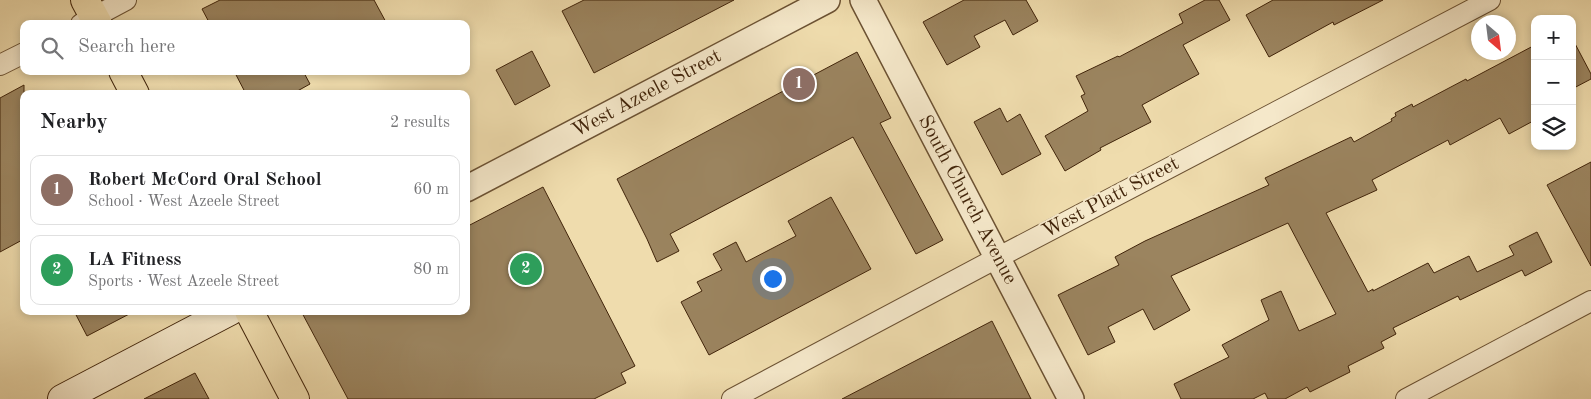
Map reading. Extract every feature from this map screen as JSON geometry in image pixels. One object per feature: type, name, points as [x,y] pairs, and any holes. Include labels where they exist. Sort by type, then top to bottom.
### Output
[{"type":"main road","points":[[125,75],[132,90]]},
{"type":"main road","points":[[62,399],[222,315]]},
{"type":"main road","points":[[251,315],[295,399]]},
{"type":"street","points":[[90,16],[126,0]]},
{"type":"street","name":"West Azeele Street","points":[[470,187],[827,0]]},
{"type":"street","name":"South Church Avenue","points":[[863,0],[1071,399]]},
{"type":"street","name":"West Platt Street","points":[[732,399],[1490,0]]},
{"type":"street","points":[[0,65],[20,55]]},
{"type":"street","points":[[1406,399],[1591,301]]},
{"type":"building","points":[[220,0],[374,0],[385,20],[208,20],[202,9]]},
{"type":"building","points":[[584,0],[734,0],[594,73],[562,11]]},
{"type":"building","points":[[964,0],[1026,0],[1038,21],[1013,35],[1005,20],[974,36],[980,47],[947,65],[923,22]]},
{"type":"building","points":[[1205,0],[1219,0],[1230,20],[1183,45],[1199,74],[1142,105],[1151,122],[1100,148],[1101,150],[1065,171],[1045,136],[1088,111],[1081,96],[1085,94],[1076,76],[1119,57],[1183,23],[1179,14]]},
{"type":"building","points":[[1273,0],[1383,0],[1334,25],[1333,22],[1269,57],[1246,15]]},
{"type":"building","points":[[1576,46],[1591,74],[1591,79],[1576,87]]},
{"type":"building","points":[[1531,47],[1531,122],[1509,134],[1500,118],[1450,145],[1448,140],[1372,180],[1377,190],[1326,213],[1368,292],[1428,263],[1434,273],[1469,256],[1477,272],[1514,255],[1509,246],[1537,232],[1552,262],[1525,276],[1522,270],[1460,300],[1458,296],[1393,328],[1396,334],[1381,342],[1384,348],[1348,366],[1350,372],[1310,392],[1307,387],[1285,399],[1268,399],[1265,393],[1253,399],[1181,399],[1174,384],[1229,357],[1222,345],[1269,320],[1261,300],[1281,291],[1299,331],[1336,314],[1288,223],[1171,276],[1190,310],[1154,330],[1143,309],[1108,327],[1115,342],[1088,355],[1058,295],[1119,265],[1115,257],[1145,241],[1269,185],[1265,178],[1351,137],[1354,142],[1392,121],[1391,119],[1396,116],[1395,113],[1412,104],[1413,107],[1507,60],[1516,60],[1516,55]]},
{"type":"building","points":[[532,51],[550,86],[515,105],[496,70]]},
{"type":"building","points":[[857,52],[891,118],[880,123],[943,240],[916,254],[853,137],[670,234],[679,251],[657,262],[617,179]]},
{"type":"building","points":[[236,75],[305,75],[310,84],[299,90],[244,90]]},
{"type":"building","points":[[24,85],[24,90],[20,90],[20,241],[0,252],[0,98]]},
{"type":"building","points":[[1000,108],[1007,122],[1020,114],[1041,154],[1002,175],[974,122]]},
{"type":"building","points":[[1591,162],[1591,266],[1547,185]]},
{"type":"building","points":[[543,187],[635,366],[621,373],[626,383],[594,399],[348,399],[303,315],[470,315],[470,225]]},
{"type":"building","points":[[831,197],[871,269],[709,355],[681,302],[702,291],[697,282],[722,270],[713,254],[736,242],[746,262],[796,236],[788,221]]},
{"type":"building","points":[[76,315],[127,315],[87,336]]},
{"type":"building","points":[[992,321],[1031,399],[842,399]]},
{"type":"building","points":[[195,373],[209,399],[144,399]]},
{"type":"place","name":"Robert McCord Oral School","points":[[799,84]]},
{"type":"place","name":"LA Fitness","points":[[526,269]]}]
